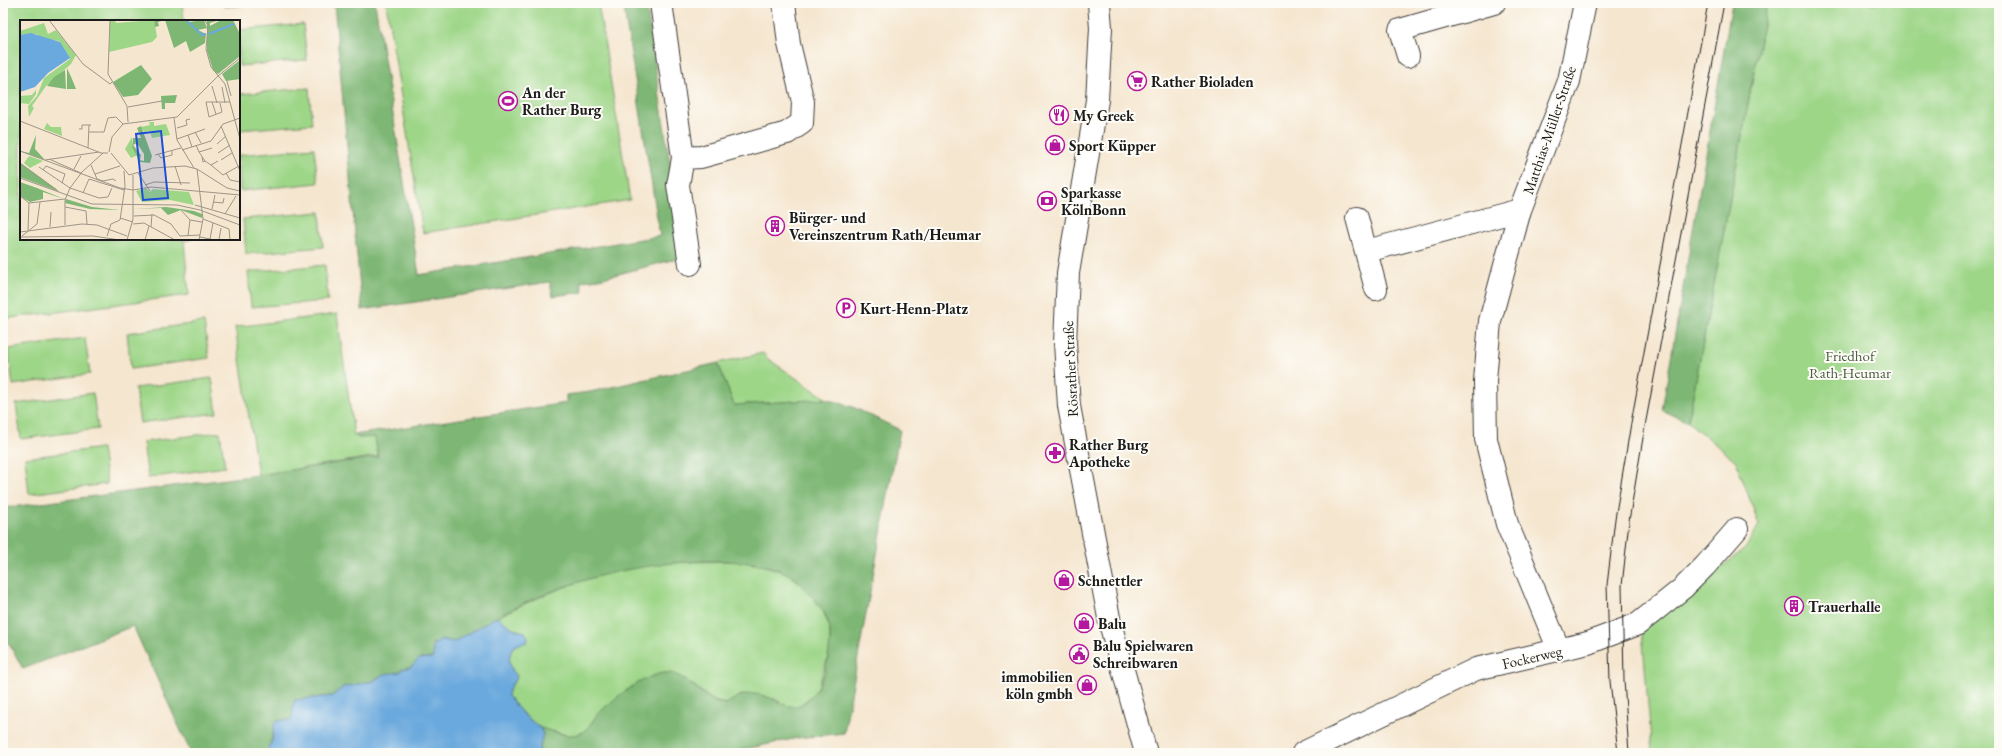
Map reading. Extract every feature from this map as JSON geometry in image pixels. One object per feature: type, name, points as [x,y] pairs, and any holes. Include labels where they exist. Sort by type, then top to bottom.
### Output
[{"type":"street","points":[[661,3],[684,158],[678,185],[690,264]]},
{"type":"street","points":[[684,158],[701,157],[787,133],[802,123],[803,102],[789,44],[784,3]]},
{"type":"street","name":"Rösrather Straße","points":[[1099,3],[1101,28],[1097,100],[1068,273],[1065,343],[1069,406],[1110,624],[1146,753]]},
{"type":"street","points":[[1408,56],[1400,30],[1494,3]]},
{"type":"street","name":"Matthias-Müller-Straße","points":[[1559,650],[1507,524],[1486,439],[1485,381],[1490,321],[1520,210],[1569,81],[1585,3]]},
{"type":"street","name":"Matthias-Müller-Straße","points":[[1367,251],[1520,210]]},
{"type":"street","points":[[1357,218],[1376,289]]},
{"type":"street","name":"Fockerweg","points":[[1303,753],[1476,669],[1588,643],[1638,624],[1683,588],[1705,566],[1737,529]]},
{"type":"green space","points":[[3,3],[182,3],[184,20],[20,20],[20,240],[188,240],[184,241],[189,295],[3,319]]},
{"type":"green space","points":[[223,3],[271,3],[224,7]]},
{"type":"green space","points":[[334,3],[375,3],[419,275],[660,236],[623,3],[646,3],[668,152],[688,261],[676,259],[599,279],[581,281],[583,292],[553,296],[550,282],[362,310]]},
{"type":"green space","name":"An der Rather Burg","points":[[386,3],[598,3],[630,200],[423,233]]},
{"type":"green space","points":[[1732,3],[1767,3],[1688,422],[1662,410]]},
{"type":"green space","name":"Friedhof Rath-Heumar","points":[[1767,3],[1999,3],[1999,753],[1652,753],[1642,631],[1700,583],[1745,549],[1759,525],[1736,461],[1688,422]]},
{"type":"green space","points":[[303,24],[307,60],[240,66],[240,30]]},
{"type":"green space","points":[[309,88],[312,124],[240,130],[240,94]]},
{"type":"green space","points":[[314,148],[318,183],[240,191],[240,155]]},
{"type":"green space","points":[[320,212],[323,247],[246,254],[243,219]]},
{"type":"green space","points":[[325,265],[328,301],[251,307],[248,272]]},
{"type":"green space","points":[[337,314],[354,435],[359,438],[375,437],[378,456],[258,475],[235,327]]},
{"type":"green space","points":[[204,322],[209,358],[131,369],[127,333]]},
{"type":"green space","points":[[85,338],[90,374],[13,385],[8,349]]},
{"type":"green space","points":[[763,353],[768,359],[827,399],[734,405],[718,363]]},
{"type":"green space","points":[[718,363],[734,405],[827,399],[853,407],[900,430],[844,733],[798,738],[726,753],[538,753],[543,734],[540,728],[561,734],[578,734],[585,730],[596,716],[612,701],[629,688],[647,678],[664,673],[671,673],[684,679],[708,698],[720,703],[726,704],[746,694],[761,695],[793,706],[799,705],[806,701],[818,687],[826,669],[830,632],[826,616],[807,590],[793,577],[766,566],[741,562],[685,562],[656,565],[603,575],[548,593],[500,615],[454,642],[440,639],[437,644],[433,643],[434,658],[419,659],[411,667],[402,669],[400,672],[377,677],[374,681],[343,687],[332,696],[295,700],[292,719],[276,721],[268,753],[187,753],[190,751],[133,626],[23,669],[9,643],[3,643],[3,508],[258,475],[378,457],[375,437],[359,438],[354,435],[566,403],[566,395],[590,392]]},
{"type":"green space","points":[[212,378],[217,413],[140,423],[135,388]]},
{"type":"green space","points":[[93,393],[98,429],[21,439],[16,404]]},
{"type":"green space","points":[[220,432],[225,467],[148,478],[143,442]]},
{"type":"green space","points":[[102,448],[107,484],[29,494],[25,458]]},
{"type":"green space","points":[[738,561],[765,566],[787,573],[804,586],[822,609],[830,628],[830,650],[817,691],[799,706],[789,707],[775,699],[741,695],[726,704],[714,701],[679,677],[665,673],[639,683],[598,713],[586,731],[572,736],[540,728],[521,712],[508,696],[509,690],[517,676],[510,665],[510,654],[514,645],[527,642],[525,632],[513,628],[496,617],[559,589],[608,573],[639,566],[667,563]]},
{"type":"water","points":[[496,617],[513,628],[525,632],[528,637],[527,642],[514,646],[510,654],[510,665],[517,676],[509,690],[508,696],[521,712],[540,728],[543,734],[538,753],[268,753],[276,721],[292,719],[295,700],[332,696],[343,687],[374,681],[383,674],[400,672],[402,669],[411,667],[419,659],[433,658],[433,643],[437,644],[440,639],[454,642]]},
{"type":"tram line","points":[[1618,753],[1610,681],[1607,585],[1615,519],[1631,423],[1708,3]]},
{"type":"tram line","points":[[1629,753],[1624,680],[1622,586],[1629,521],[1645,426],[1724,3]]},
{"type":"place","name":"Rather Bioladen","points":[[1137,81]]},
{"type":"place","name":"An der Rather Burg","points":[[508,101]]},
{"type":"place","name":"My Greek","points":[[1059,115]]},
{"type":"place","name":"Sport Küpper","points":[[1055,145]]},
{"type":"place","name":"Sparkasse KölnBonn","points":[[1047,201]]},
{"type":"place","name":"Bürger- und Vereinszentrum Rath/Heumar","points":[[775,226]]},
{"type":"place","name":"Kurt-Henn-Platz","points":[[846,308]]},
{"type":"place","name":"Rather Burg Apotheke","points":[[1055,453]]},
{"type":"place","name":"Schnettler","points":[[1064,580]]},
{"type":"place","name":"Trauerhalle","points":[[1794,606]]},
{"type":"place","name":"Balu","points":[[1084,623]]},
{"type":"place","name":"Balu Spielwaren Schreibwaren","points":[[1079,654]]},
{"type":"place","name":"immobilien köln gmbh","points":[[1087,685]]}]
